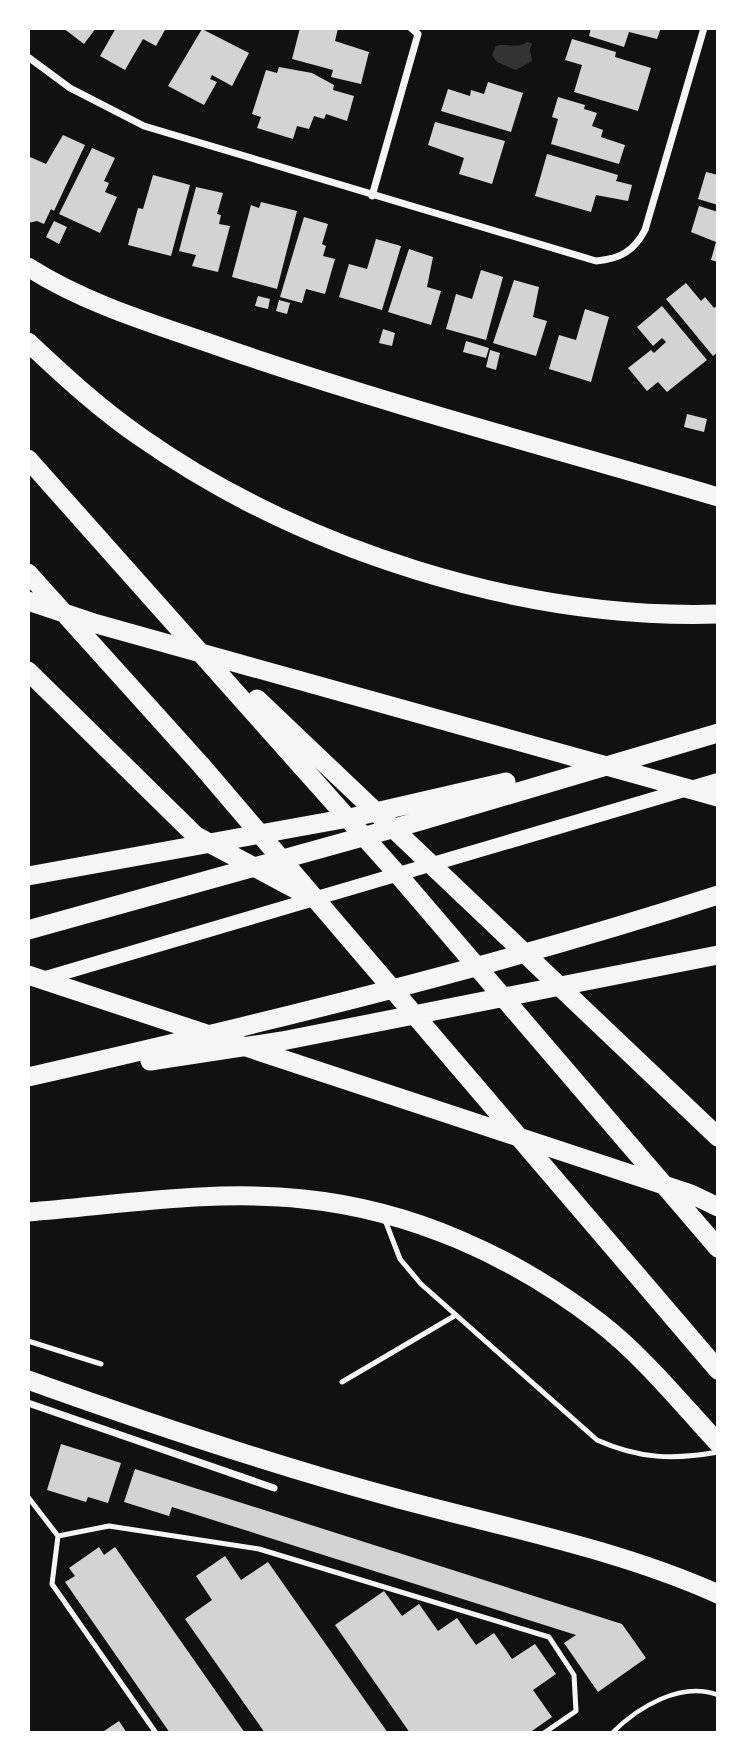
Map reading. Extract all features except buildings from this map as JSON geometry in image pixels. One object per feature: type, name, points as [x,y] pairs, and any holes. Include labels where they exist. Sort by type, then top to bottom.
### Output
[{"type":"highway","points":[[28,267],[53,284],[123,313],[279,367],[718,497]]},
{"type":"highway","points":[[28,342],[69,380],[141,438],[213,483],[293,525],[385,559],[485,588],[580,606],[669,616],[718,614]]},
{"type":"highway","points":[[28,458],[400,877],[718,1248]]},
{"type":"highway","points":[[28,573],[201,765],[718,1370]]},
{"type":"highway","points":[[28,601],[97,625],[718,797]]},
{"type":"highway","points":[[158,605],[718,1137]]},
{"type":"highway","points":[[28,671],[196,835],[312,897]]},
{"type":"highway","points":[[28,876],[354,817],[469,792],[718,731]]},
{"type":"highway","points":[[28,930],[433,817],[718,731]]},
{"type":"highway","points":[[28,1079],[246,1027],[465,969],[718,895]]},
{"type":"highway","points":[[28,1079],[282,1041],[718,955]]},
{"type":"highway","points":[[28,975],[691,1195],[718,1207]]},
{"type":"highway","points":[[28,1212],[232,1196],[303,1199],[383,1214],[437,1230],[488,1251],[545,1284],[600,1323],[652,1372],[718,1443]]},
{"type":"highway","points":[[28,1380],[243,1454],[609,1554],[674,1574],[718,1594]]},
{"type":"main road","points":[[28,984],[558,825],[718,780]]},
{"type":"street","points":[[372,196],[418,34],[411,28]]},
{"type":"street","points":[[28,57],[70,88],[144,126],[583,259],[619,257],[630,251],[645,230],[704,28]]},
{"type":"street","points":[[28,1404],[274,1488]]},
{"type":"lane","points":[[383,1214],[400,1259],[421,1284],[597,1440],[625,1452],[667,1459],[718,1452]]},
{"type":"lane","points":[[342,1382],[456,1315]]},
{"type":"lane","points":[[28,1341],[101,1364]]},
{"type":"lane","points":[[28,1497],[58,1536],[52,1584],[156,1733]]},
{"type":"lane","points":[[58,1536],[109,1526],[259,1549],[549,1637],[574,1675],[576,1711],[544,1733]]},
{"type":"path","points":[[612,1733],[650,1705],[680,1691],[718,1695]]},
{"type":"shaded area","points":[[532,43],[532,61],[516,70],[497,62],[492,55],[496,46]]}]
